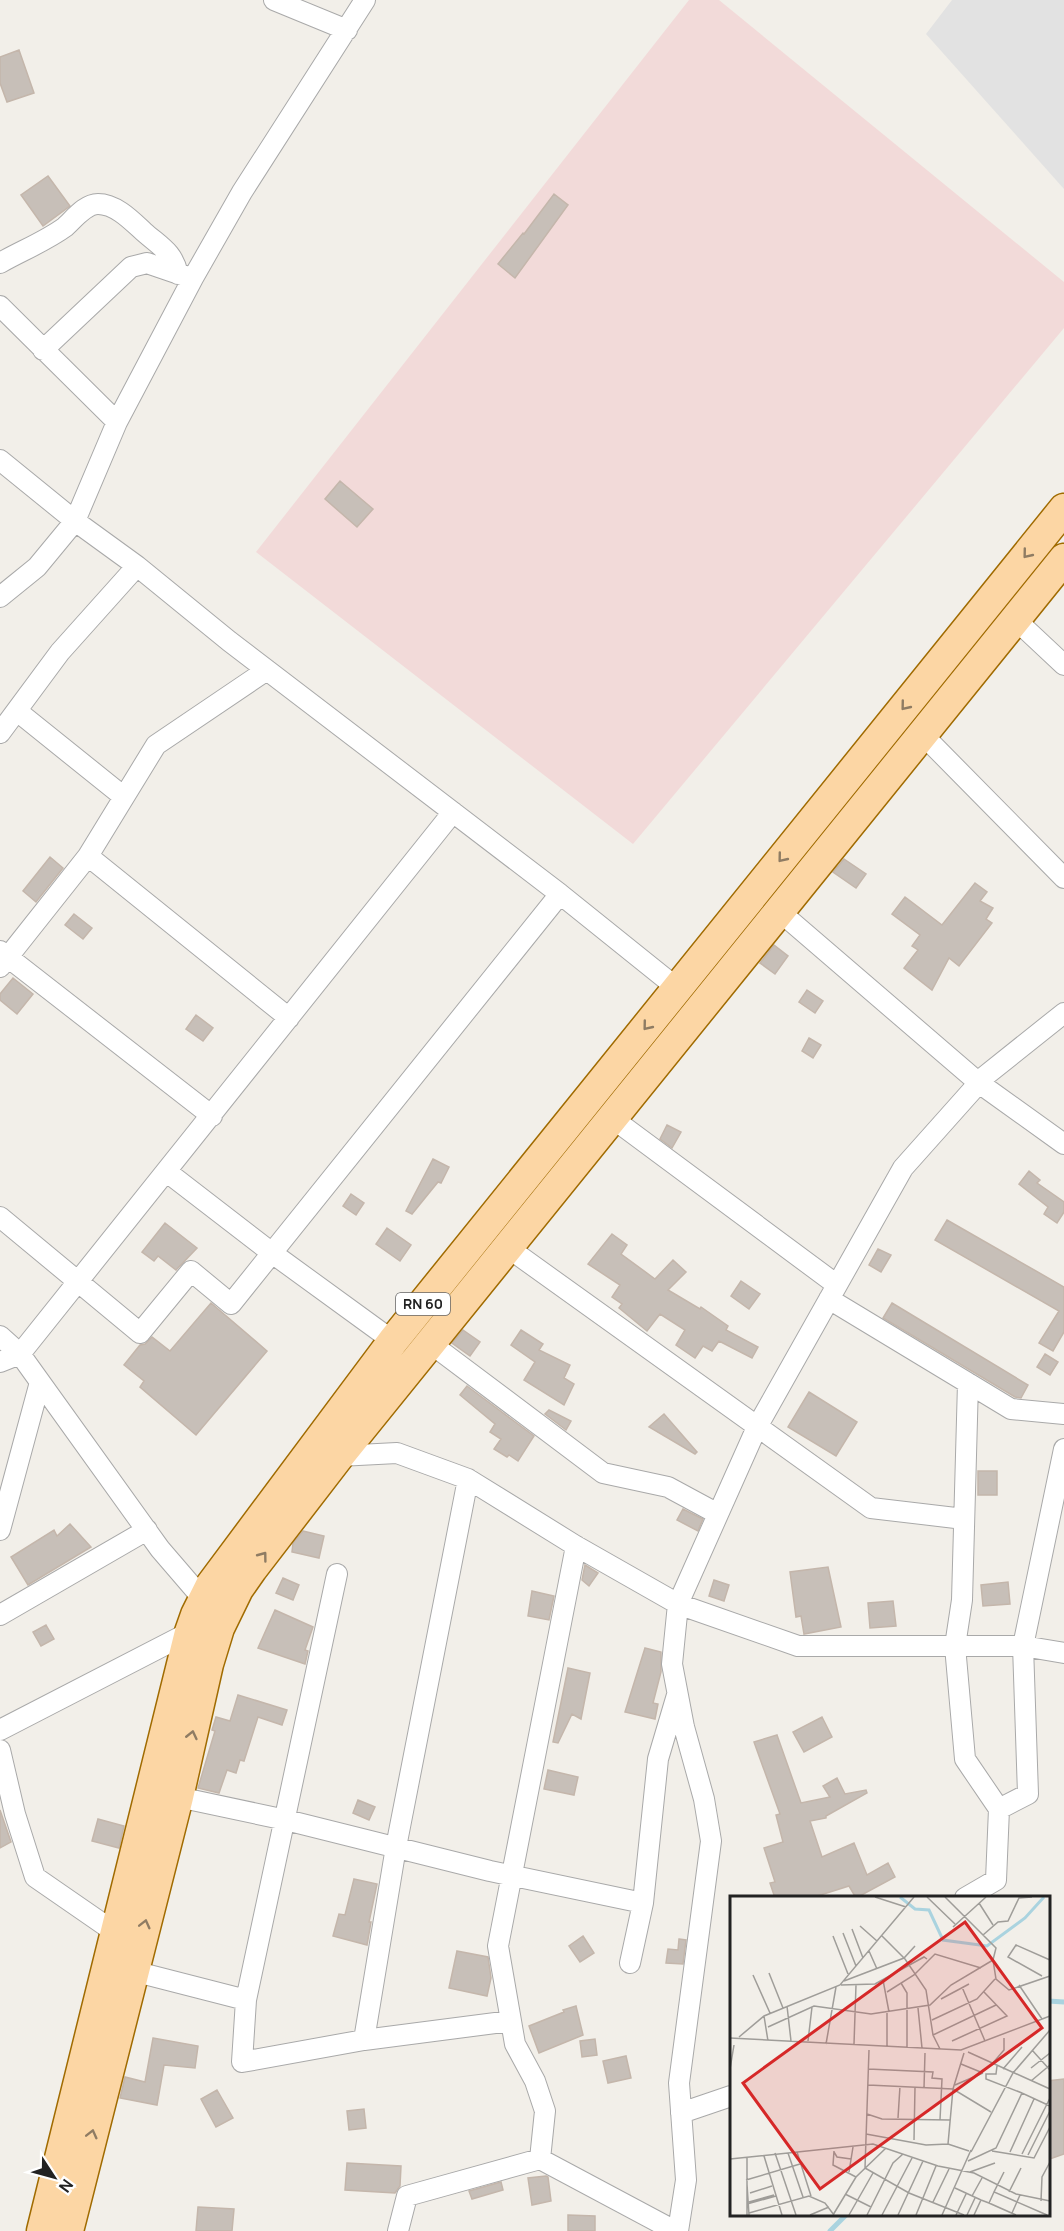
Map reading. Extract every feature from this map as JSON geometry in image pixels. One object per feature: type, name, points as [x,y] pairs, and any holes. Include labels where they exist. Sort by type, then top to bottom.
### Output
[{"type":"main road","name":"RN 60","points":[[42,2231],[190,1632],[203,1599],[220,1572],[393,1341],[1064,509]]},
{"type":"main road","name":"RN 60","points":[[68,2231],[178,1797],[208,1664],[226,1611],[252,1569],[339,1456],[1064,559]]},
{"type":"street","points":[[274,0],[347,30]]},
{"type":"street","points":[[0,597],[37,567],[75,520],[117,422],[186,276],[365,0]]},
{"type":"street","points":[[0,263],[63,228],[83,210],[96,204],[108,206],[125,215],[175,260],[186,276]]},
{"type":"street","points":[[43,350],[131,267],[147,263],[186,276]]},
{"type":"street","points":[[0,306],[117,422]]},
{"type":"street","points":[[0,460],[267,670],[560,894],[677,988]]},
{"type":"street","points":[[0,733],[60,652],[137,566]]},
{"type":"street","points":[[1016,620],[1064,665]]},
{"type":"street","points":[[212,1116],[3,958],[87,856],[156,745],[267,670]]},
{"type":"street","points":[[17,711],[124,797]]},
{"type":"street","points":[[922,734],[1064,878]]},
{"type":"street","points":[[0,1362],[20,1354],[453,812]]},
{"type":"street","points":[[87,856],[289,1018]]},
{"type":"street","points":[[0,1217],[140,1333],[191,1271],[231,1304],[560,894]]},
{"type":"street","points":[[779,911],[979,1083],[1064,1144]]},
{"type":"street","points":[[398,2231],[407,2196],[540,2159],[676,2231],[686,2180],[679,2083],[711,1841],[704,1799],[684,1727],[672,1664],[678,1604],[758,1427],[903,1168],[985,1076],[1064,1013]]},
{"type":"street","points":[[612,1118],[833,1292],[968,1383],[1011,1409],[1064,1414]]},
{"type":"street","points":[[166,1172],[393,1341]]},
{"type":"street","points":[[507,1247],[871,1508],[964,1519]]},
{"type":"street","points":[[0,1336],[20,1354],[147,1530],[203,1599]]},
{"type":"street","points":[[430,1343],[603,1473],[668,1487],[718,1514]]},
{"type":"street","points":[[0,1530],[40,1382]]},
{"type":"street","points":[[968,1383],[962,1599],[955,1646],[965,1759],[999,1809],[996,1880],[968,1896]]},
{"type":"street","points":[[999,1809],[1028,1794],[1023,1646],[1064,1449]]},
{"type":"street","points":[[339,1456],[397,1453],[468,1479],[576,1546],[678,1604],[798,1646],[1023,1646],[1064,1653]]},
{"type":"street","points":[[364,2040],[396,1847],[468,1479]]},
{"type":"street","points":[[0,1614],[147,1530]]},
{"type":"street","points":[[540,2159],[545,2110],[535,2081],[515,2044],[498,1946],[576,1546]]},
{"type":"street","points":[[337,1574],[246,2000],[242,2062],[364,2040],[511,2021]]},
{"type":"street","points":[[0,1730],[190,1632]]},
{"type":"street","points":[[630,1963],[643,1903],[658,1759],[677,1693]]},
{"type":"street","points":[[0,1750],[15,1814],[35,1877],[116,1933]]},
{"type":"street","points":[[178,1797],[286,1820],[513,1876],[643,1903]]},
{"type":"street","points":[[133,1971],[246,2000]]},
{"type":"street","points":[[681,2113],[730,2096]]},
{"type":"shaded area","points":[[689,0],[719,0],[1064,282],[1064,328],[633,844],[256,552]]},
{"type":"shaded area","points":[[952,0],[1064,0],[1064,189],[926,34]]},
{"type":"building","points":[[19,50],[34,93],[7,102],[0,83],[0,57]]},
{"type":"building","points":[[48,176],[70,206],[43,226],[21,195]]},
{"type":"building","points":[[554,194],[568,205],[515,278],[498,264]]},
{"type":"building","points":[[340,481],[373,509],[357,527],[325,499]]},
{"type":"building","points":[[50,857],[63,868],[36,902],[23,891]]},
{"type":"building","points":[[844,859],[866,874],[856,888],[833,872]]},
{"type":"building","points":[[975,883],[987,892],[980,901],[993,908],[986,919],[992,923],[959,966],[949,958],[932,990],[904,968],[918,950],[912,946],[920,935],[892,914],[905,897],[942,925]]},
{"type":"building","points":[[74,914],[92,928],[83,939],[65,925]]},
{"type":"building","points":[[774,945],[788,956],[775,974],[760,963]]},
{"type":"building","points":[[13,978],[33,994],[17,1014],[0,1000],[0,994]]},
{"type":"building","points":[[807,990],[823,1001],[815,1013],[799,1002]]},
{"type":"building","points":[[196,1015],[213,1028],[203,1041],[186,1029]]},
{"type":"building","points":[[809,1038],[821,1045],[813,1058],[802,1051]]},
{"type":"building","points":[[667,1125],[681,1132],[672,1148],[660,1139]]},
{"type":"building","points":[[433,1159],[449,1167],[441,1183],[438,1182],[412,1214],[406,1211]]},
{"type":"building","points":[[1029,1171],[1040,1180],[1037,1183],[1064,1202],[1064,1212],[1057,1223],[1044,1214],[1048,1207],[1019,1184]]},
{"type":"building","points":[[351,1194],[364,1203],[356,1215],[343,1206]]},
{"type":"building","points":[[947,1220],[1064,1287],[1064,1332],[1053,1351],[1039,1343],[1059,1311],[935,1240]]},
{"type":"building","points":[[165,1223],[197,1248],[176,1270],[158,1256],[154,1261],[142,1252]]},
{"type":"building","points":[[387,1228],[411,1245],[400,1261],[376,1244]]},
{"type":"building","points":[[612,1234],[627,1245],[621,1254],[655,1279],[673,1260],[686,1272],[668,1290],[700,1309],[701,1307],[728,1326],[726,1330],[758,1347],[752,1358],[719,1341],[712,1351],[703,1346],[695,1358],[676,1345],[685,1330],[660,1314],[647,1331],[619,1308],[622,1304],[612,1297],[620,1285],[588,1264]]},
{"type":"building","points":[[878,1249],[891,1255],[881,1272],[869,1265]]},
{"type":"building","points":[[741,1281],[760,1294],[749,1309],[731,1296]]},
{"type":"building","points":[[211,1303],[267,1351],[196,1435],[140,1387],[144,1381],[124,1365],[140,1345],[145,1344],[152,1337],[170,1351]]},
{"type":"building","points":[[892,1303],[1028,1385],[1021,1398],[1015,1397],[883,1318]]},
{"type":"building","points":[[463,1330],[480,1342],[470,1356],[452,1343]]},
{"type":"building","points":[[521,1330],[543,1344],[539,1350],[570,1365],[564,1378],[574,1384],[564,1405],[524,1380],[535,1362],[511,1345]]},
{"type":"building","points":[[1045,1354],[1058,1362],[1050,1375],[1037,1367]]},
{"type":"building","points":[[467,1386],[534,1436],[518,1461],[494,1449],[501,1439],[490,1432],[495,1424],[460,1395]]},
{"type":"building","points":[[809,1392],[857,1422],[836,1456],[788,1427]]},
{"type":"building","points":[[549,1410],[571,1421],[566,1430],[545,1414]]},
{"type":"building","points":[[664,1414],[697,1452],[695,1454],[649,1427]]},
{"type":"building","points":[[978,1471],[997,1471],[997,1495],[978,1495]]},
{"type":"building","points":[[683,1509],[703,1519],[698,1531],[677,1520]]},
{"type":"building","points":[[70,1524],[91,1547],[28,1585],[11,1557],[54,1530],[57,1536]]},
{"type":"building","points":[[303,1531],[324,1536],[319,1558],[292,1552],[293,1543]]},
{"type":"building","points":[[585,1565],[598,1573],[589,1586],[582,1580]]},
{"type":"building","points":[[828,1567],[841,1627],[804,1634],[801,1616],[796,1617],[790,1572]]},
{"type":"building","points":[[283,1578],[299,1585],[293,1600],[276,1593]]},
{"type":"building","points":[[714,1580],[729,1585],[724,1601],[709,1596]]},
{"type":"building","points":[[1008,1582],[1010,1604],[983,1606],[981,1585]]},
{"type":"building","points":[[532,1591],[554,1596],[549,1620],[528,1616]]},
{"type":"building","points":[[893,1601],[896,1626],[870,1628],[868,1603]]},
{"type":"building","points":[[275,1610],[313,1627],[305,1650],[308,1651],[305,1664],[258,1648]]},
{"type":"building","points":[[46,1625],[54,1639],[41,1646],[33,1632]]},
{"type":"building","points":[[645,1648],[661,1652],[661,1672],[653,1703],[658,1704],[655,1719],[625,1712]]},
{"type":"building","points":[[568,1668],[590,1673],[581,1719],[572,1714],[558,1743],[553,1742]]},
{"type":"building","points":[[238,1695],[287,1710],[282,1725],[258,1717],[244,1761],[240,1760],[236,1773],[227,1770],[219,1793],[198,1788],[215,1731],[212,1730],[216,1717],[230,1721]]},
{"type":"building","points":[[822,1717],[832,1737],[804,1752],[793,1732]]},
{"type":"building","points":[[777,1735],[801,1803],[830,1797],[823,1786],[837,1778],[845,1794],[866,1790],[867,1793],[826,1818],[810,1821],[822,1857],[854,1843],[867,1875],[888,1863],[895,1877],[860,1896],[855,1896],[849,1886],[817,1896],[774,1896],[770,1883],[775,1882],[764,1848],[783,1842],[776,1815],[780,1814],[754,1742]]},
{"type":"building","points":[[548,1770],[578,1777],[574,1795],[544,1789]]},
{"type":"building","points":[[358,1800],[375,1807],[369,1820],[353,1813]]},
{"type":"building","points":[[0,1810],[11,1842],[0,1848]]},
{"type":"building","points":[[98,1819],[124,1826],[119,1848],[92,1841]]},
{"type":"building","points":[[354,1879],[377,1884],[367,1945],[333,1936],[339,1914],[345,1915]]},
{"type":"building","points":[[583,1936],[594,1953],[580,1962],[569,1946]]},
{"type":"building","points":[[679,1939],[686,1940],[683,1964],[666,1963],[668,1949],[678,1950]]},
{"type":"building","points":[[457,1951],[488,1957],[491,1978],[487,1996],[449,1988]]},
{"type":"building","points":[[576,2006],[583,2035],[539,2053],[529,2026]]},
{"type":"building","points":[[153,2038],[198,2046],[195,2068],[164,2065],[157,2105],[120,2098],[125,2077],[145,2082]]},
{"type":"building","points":[[595,2039],[597,2055],[582,2057],[580,2041]]},
{"type":"building","points":[[626,2056],[631,2078],[608,2083],[603,2061]]},
{"type":"building","points":[[1064,2079],[1064,2154],[1049,2159],[1049,2081]]},
{"type":"building","points":[[217,2090],[233,2118],[216,2127],[201,2099]]},
{"type":"building","points":[[364,2109],[366,2128],[349,2130],[347,2111]]},
{"type":"building","points":[[347,2163],[401,2166],[400,2186],[395,2193],[345,2190]]},
{"type":"building","points":[[546,2176],[551,2201],[532,2205],[528,2178]]},
{"type":"building","points":[[501,2182],[503,2190],[472,2199],[469,2191]]},
{"type":"building","points":[[198,2207],[234,2209],[232,2231],[196,2231]]},
{"type":"building","points":[[568,2215],[595,2216],[595,2231],[568,2231]]},
{"type":"waterway","points":[[1049,2001],[1064,2002]]},
{"type":"waterway","points":[[830,2231],[845,2216]]}]
